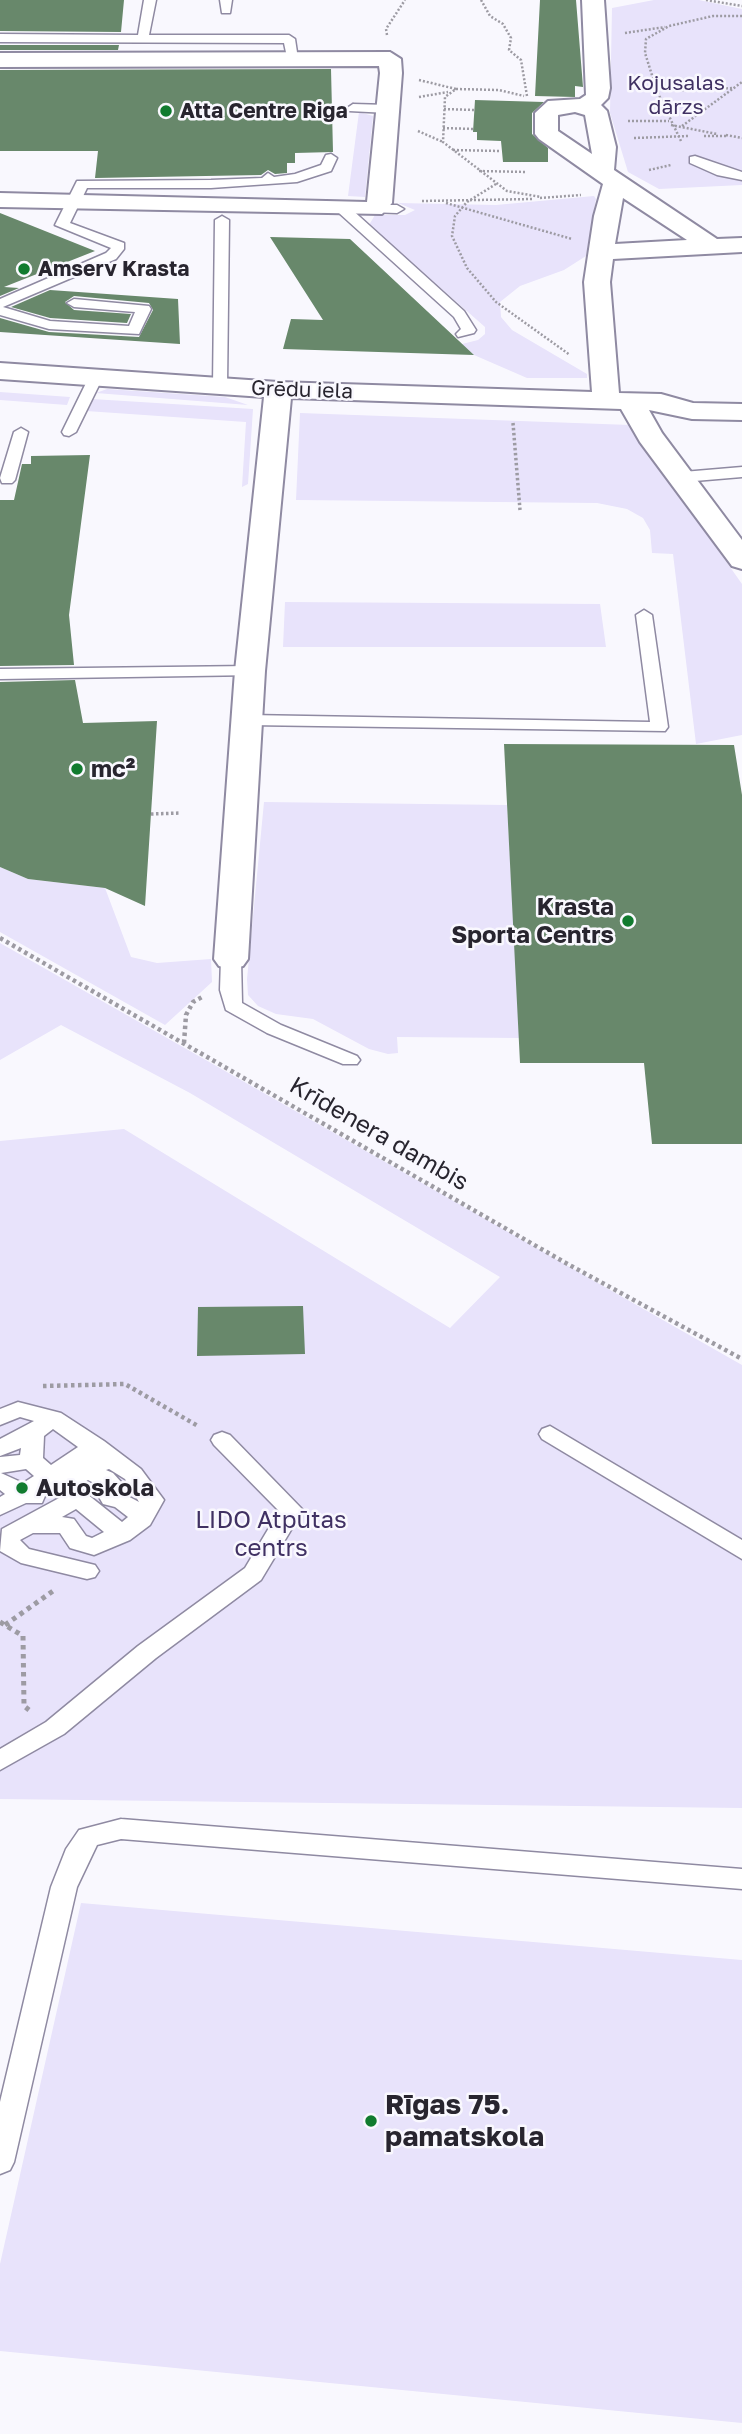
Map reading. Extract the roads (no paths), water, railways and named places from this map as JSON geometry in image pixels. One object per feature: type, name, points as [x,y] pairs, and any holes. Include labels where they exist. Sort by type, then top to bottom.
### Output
[{"type":"street","points":[[584,107],[597,98],[599,88],[593,0]]},
{"type":"street","points":[[0,60],[292,59],[391,66],[383,206],[344,210],[0,200]]},
{"type":"street","points":[[605,391],[597,282],[610,182],[604,147],[596,111],[584,107],[556,106],[546,113],[547,134],[610,182],[713,247]]},
{"type":"street","points":[[602,249],[742,246]]},
{"type":"street","name":"Grēdu iela","points":[[0,370],[278,390],[605,391],[633,401],[661,402],[692,411],[742,412]]},
{"type":"street","points":[[230,968],[249,720],[250,671],[278,390]]},
{"type":"street","points":[[633,401],[636,414],[742,560]]},
{"type":"lane","points":[[143,38],[150,0]]},
{"type":"lane","points":[[0,38],[289,39],[292,59]]},
{"type":"lane","points":[[353,108],[388,109]]},
{"type":"lane","points":[[0,304],[111,256],[118,246],[62,225],[82,184],[297,178],[326,168],[331,158]]},
{"type":"lane","points":[[695,160],[722,172],[742,176]]},
{"type":"lane","points":[[344,210],[459,314],[469,330],[463,334]]},
{"type":"lane","points":[[220,386],[222,220]]},
{"type":"lane","points":[[0,311],[49,325],[134,331],[144,309],[74,303]]},
{"type":"lane","points":[[69,432],[96,377]]},
{"type":"lane","points":[[7,480],[21,432]]},
{"type":"lane","points":[[683,477],[742,472]]},
{"type":"lane","points":[[249,720],[659,727],[645,615]]},
{"type":"lane","points":[[0,674],[250,671]]},
{"type":"lane","points":[[230,968],[233,1006],[274,1028],[350,1060]]},
{"type":"lane","points":[[0,1418],[18,1409],[53,1418],[133,1474],[152,1500],[143,1517],[122,1534],[94,1547],[78,1542],[66,1525],[37,1526],[31,1522]]},
{"type":"lane","points":[[0,1448],[33,1433],[53,1418]]},
{"type":"lane","points":[[31,1461],[33,1433]]},
{"type":"lane","points":[[550,1434],[742,1551]]},
{"type":"lane","points":[[0,1761],[55,1728],[147,1652],[253,1574],[291,1510],[222,1440]]},
{"type":"lane","points":[[0,1507],[64,1486],[88,1472],[104,1452]]},
{"type":"lane","points":[[87,1571],[21,1555],[7,1544],[10,1535],[31,1522],[53,1514],[64,1486],[104,1452]]},
{"type":"lane","points":[[0,1465],[31,1461],[122,1534]]},
{"type":"lane","points":[[88,1472],[105,1478],[110,1483],[108,1492],[111,1498],[123,1501],[143,1517]]},
{"type":"lane","points":[[0,1480],[29,1496]]},
{"type":"lane","points":[[29,1496],[31,1522]]},
{"type":"lane","points":[[0,2162],[64,1887],[79,1849],[88,1837],[121,1829],[742,1880]]},
{"type":"place","name":"Atta Centre Riga","points":[[166,111]]},
{"type":"place","name":"Amserv Krasta","points":[[24,269]]},
{"type":"place","name":"mc²","points":[[77,769]]},
{"type":"place","name":"Krasta Sporta Centrs","points":[[628,921]]},
{"type":"place","name":"Autoskola","points":[[22,1488]]},
{"type":"place","name":"Rīgas 75. pamatskola","points":[[371,2121]]},
{"type":"park label","name":"Kojusalas dārzs","points":[[676,95]]},
{"type":"park label","name":"LIDO Atpūtas centrs","points":[[271,1534]]}]
